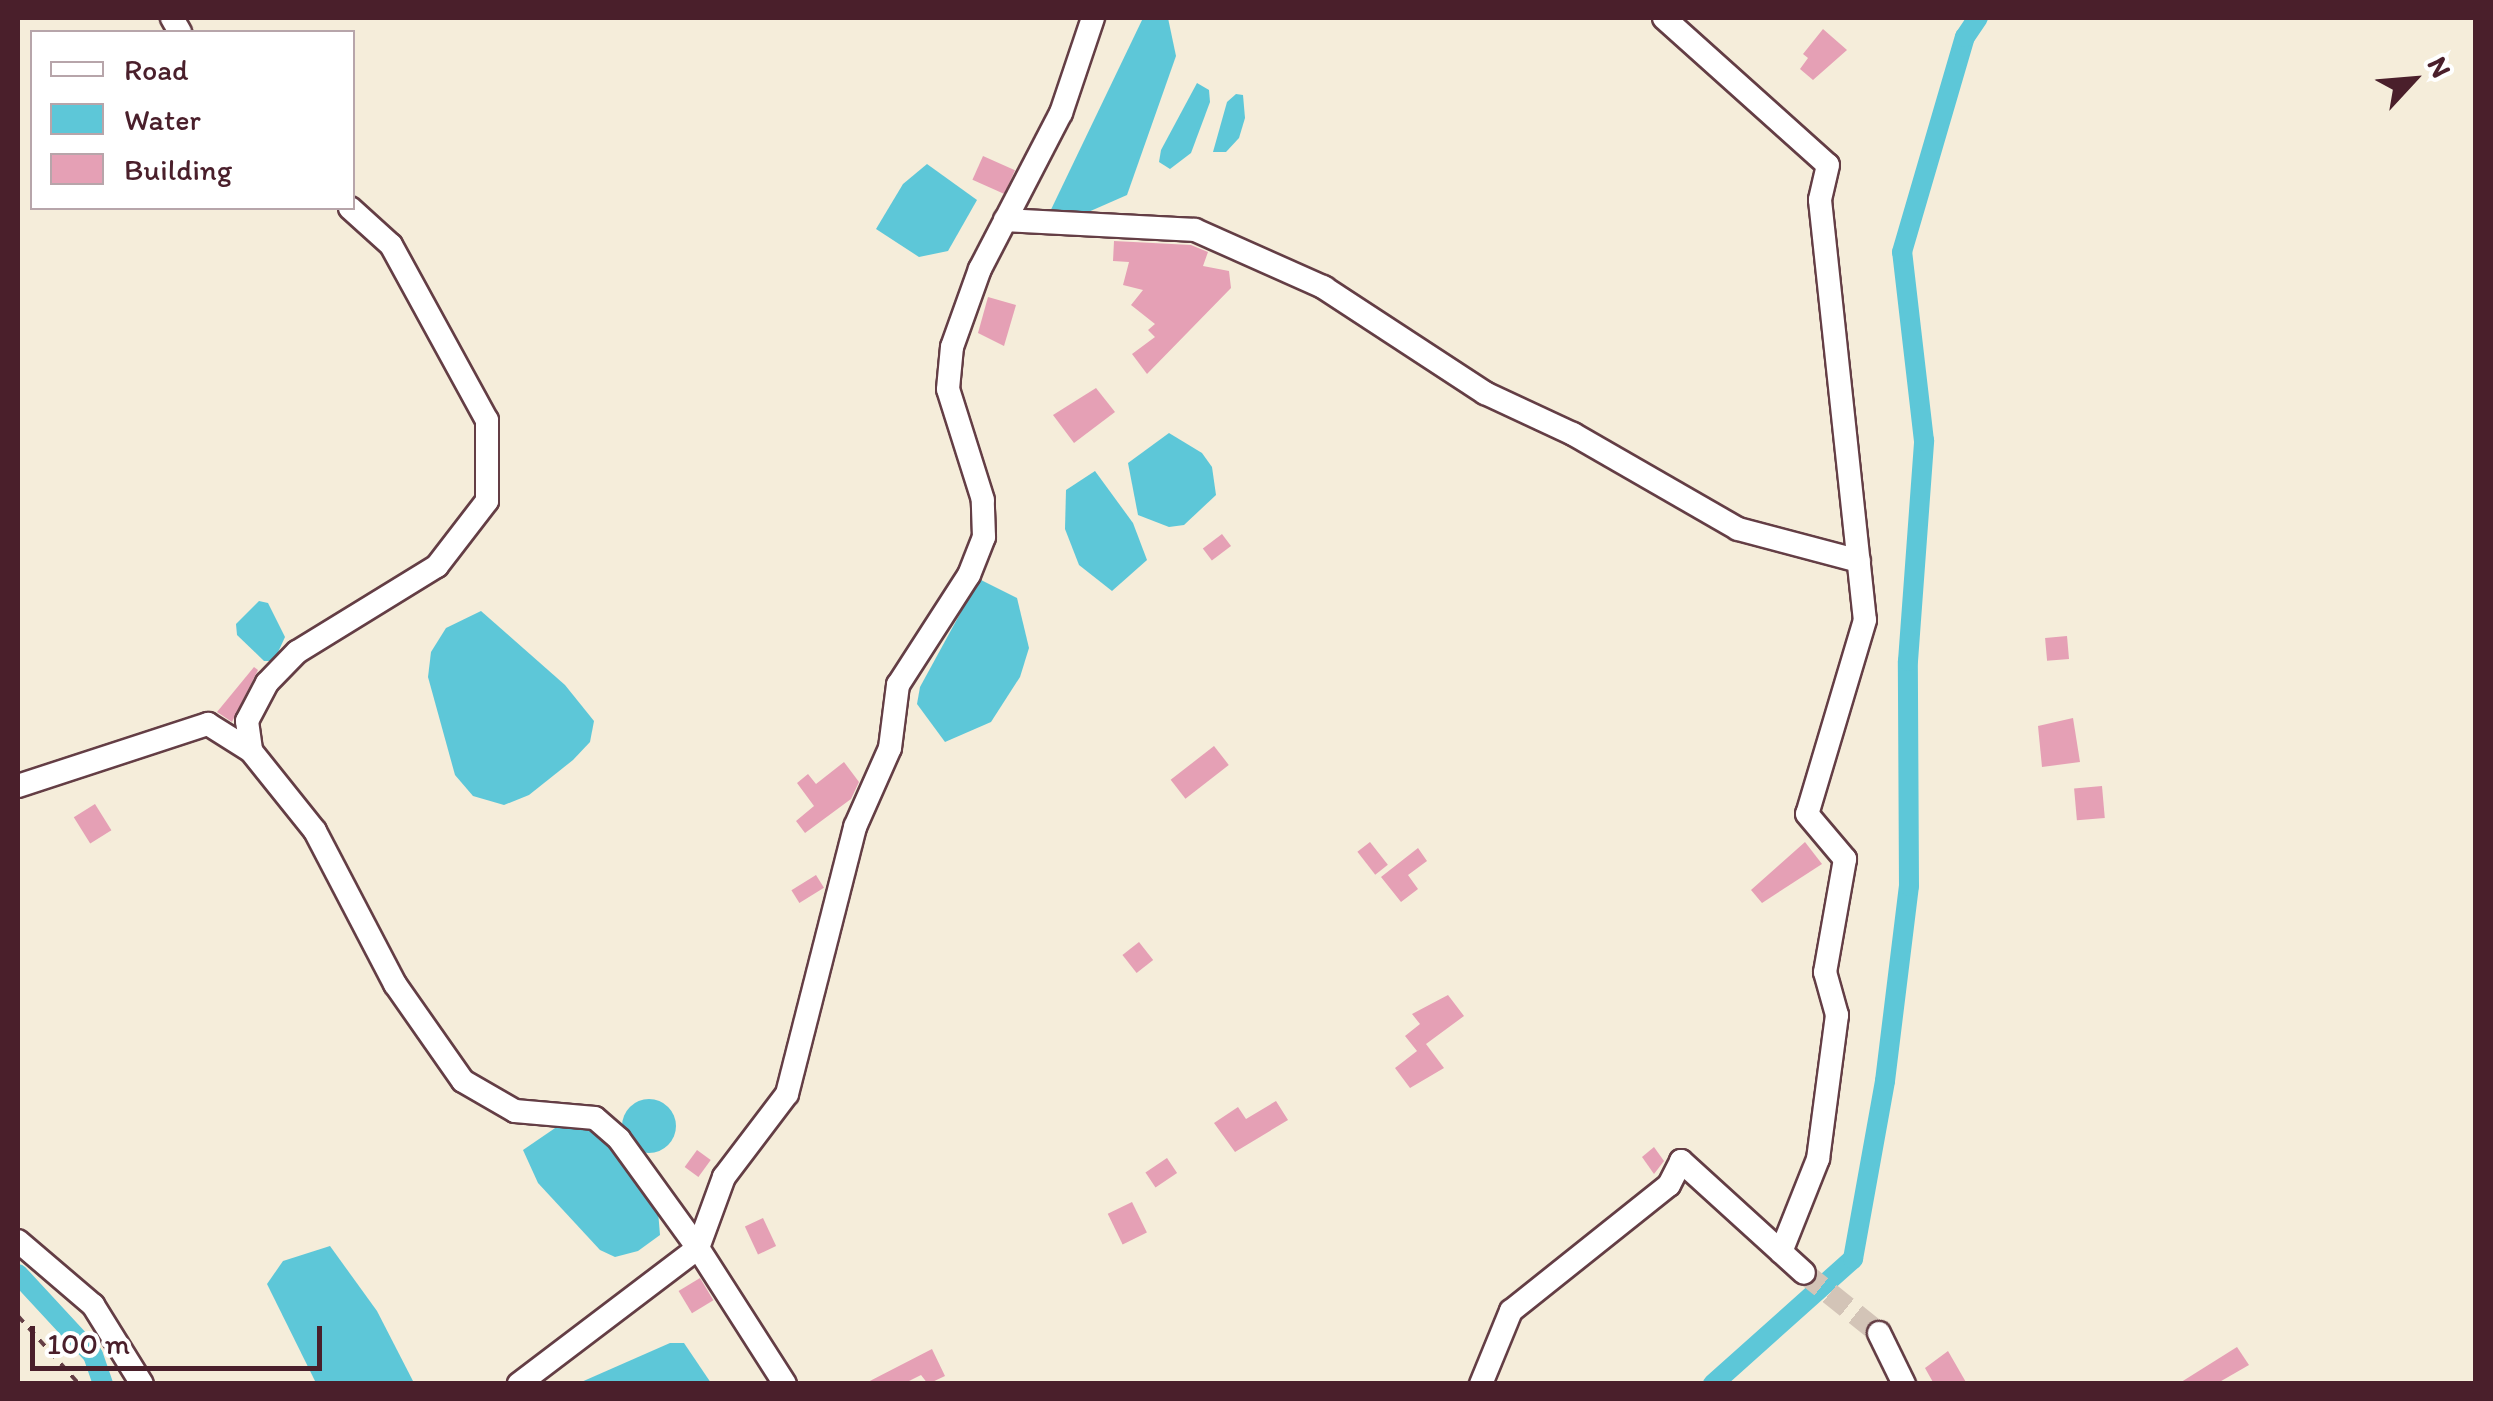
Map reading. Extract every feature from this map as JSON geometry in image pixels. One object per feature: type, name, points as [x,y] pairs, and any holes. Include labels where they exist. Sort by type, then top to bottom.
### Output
[{"type":"street","points":[[519,1384],[698,1248],[724,1178],[788,1094],[856,827],[890,748],[898,685],[969,575],[984,537],[982,500],[948,390],[952,347],[1005,220],[1061,113],[1093,18]]},
{"type":"street","points":[[1664,18],[1828,165],[1820,200],[1864,620],[1807,814],[1845,859],[1825,972],[1836,1015],[1818,1159],[1781,1252]]},
{"type":"street","points":[[250,751],[247,721],[267,683],[297,652],[438,566],[487,501],[487,420],[391,245],[352,210]]},
{"type":"street","points":[[1005,220],[1195,230],[1324,288],[1485,393],[1573,434],[1738,529],[1859,560]]},
{"type":"street","points":[[18,786],[193,726],[222,728],[250,751],[315,832],[395,984],[462,1081],[515,1111],[595,1118],[619,1140],[698,1248],[785,1384]]},
{"type":"street","points":[[1482,1384],[1512,1312],[1668,1184],[1681,1161],[1804,1274]]},
{"type":"street","points":[[18,1241],[93,1306],[142,1384]]},
{"type":"street","points":[[1879,1334],[1904,1384]]},
{"type":"path","points":[[18,1316],[79,1384]]},
{"type":"water","points":[[1143,18],[1168,18],[1176,56],[1127,195],[1086,213],[1046,220]]},
{"type":"water","points":[[1197,83],[1209,90],[1210,102],[1191,153],[1170,169],[1159,162],[1161,150]]},
{"type":"water","points":[[1236,94],[1243,95],[1245,118],[1239,138],[1226,152],[1213,152],[1227,102]]},
{"type":"water","points":[[927,164],[977,200],[948,251],[919,257],[876,229],[903,184]]},
{"type":"water","points":[[1169,433],[1202,453],[1212,467],[1216,495],[1184,525],[1169,527],[1138,515],[1128,463]]},
{"type":"water","points":[[1095,471],[1133,523],[1147,560],[1112,591],[1079,565],[1065,529],[1066,490]]},
{"type":"water","points":[[979,579],[1017,598],[1029,648],[1020,677],[991,722],[945,742],[917,704],[920,687]]},
{"type":"water","points":[[259,601],[268,603],[285,637],[274,661],[264,661],[237,635],[236,624]]},
{"type":"water","points":[[481,611],[565,685],[594,721],[590,742],[573,760],[529,795],[504,805],[473,796],[455,775],[428,677],[431,652],[446,628]]},
{"type":"water","points":[[649,1099],[668,1107],[676,1126],[668,1145],[649,1153],[630,1145],[622,1126],[630,1107]]},
{"type":"water","points":[[561,1124],[596,1130],[658,1211],[660,1235],[638,1251],[615,1257],[600,1250],[538,1183],[523,1150]]},
{"type":"water","points":[[330,1246],[377,1311],[414,1383],[316,1383],[267,1284],[283,1261]]},
{"type":"water","points":[[670,1343],[684,1343],[711,1383],[579,1383]]},
{"type":"building","points":[[1823,29],[1847,50],[1813,80],[1800,69],[1808,58],[1803,54]]},
{"type":"building","points":[[983,156],[1015,170],[1004,194],[972,180]]},
{"type":"building","points":[[1114,241],[1191,245],[1208,252],[1203,266],[1229,271],[1231,288],[1147,374],[1132,354],[1155,337],[1148,330],[1155,324],[1131,305],[1143,290],[1123,285],[1129,262],[1113,261]]},
{"type":"building","points":[[988,297],[1016,305],[1004,346],[978,333]]},
{"type":"building","points":[[1096,388],[1115,412],[1074,443],[1053,415]]},
{"type":"building","points":[[1222,534],[1231,546],[1212,560],[1203,548]]},
{"type":"building","points":[[2067,636],[2069,659],[2047,661],[2045,638]]},
{"type":"building","points":[[254,667],[258,670],[232,722],[217,712]]},
{"type":"building","points":[[2073,718],[2080,762],[2042,767],[2038,726]]},
{"type":"building","points":[[1214,746],[1229,765],[1185,799],[1171,780]]},
{"type":"building","points":[[844,762],[859,782],[851,799],[805,833],[796,821],[814,806],[797,783],[808,774],[816,784]]},
{"type":"building","points":[[2102,786],[2105,818],[2077,820],[2074,788]]},
{"type":"building","points":[[95,804],[111,830],[90,844],[74,817]]},
{"type":"building","points":[[1370,842],[1388,865],[1375,875],[1357,852]]},
{"type":"building","points":[[1805,842],[1822,864],[1762,903],[1751,890]]},
{"type":"building","points":[[1418,848],[1427,861],[1408,875],[1418,889],[1401,902],[1381,877]]},
{"type":"building","points":[[816,875],[824,888],[799,903],[791,890]]},
{"type":"building","points":[[1139,942],[1153,960],[1137,973],[1122,955]]},
{"type":"building","points":[[1448,995],[1464,1016],[1426,1044],[1444,1068],[1410,1088],[1395,1068],[1417,1051],[1405,1036],[1420,1024],[1412,1014]]},
{"type":"building","points":[[1276,1101],[1288,1120],[1235,1152],[1214,1123],[1238,1107],[1246,1119]]},
{"type":"building","points":[[1654,1147],[1664,1161],[1654,1174],[1642,1157]]},
{"type":"building","points":[[697,1150],[711,1160],[698,1177],[685,1167]]},
{"type":"building","points":[[1167,1158],[1177,1173],[1156,1187],[1145,1173]]},
{"type":"building","points":[[1132,1202],[1147,1233],[1123,1244],[1108,1214]]},
{"type":"building","points":[[763,1218],[776,1246],[758,1255],[745,1226]]},
{"type":"building","points":[[700,1278],[713,1300],[692,1313],[679,1291]]},
{"type":"building","points":[[2237,1347],[2249,1365],[2216,1384],[2178,1384]]},
{"type":"building","points":[[932,1349],[945,1376],[928,1384],[921,1375],[903,1384],[864,1384]]},
{"type":"building","points":[[1948,1351],[1967,1384],[1934,1384],[1925,1368]]},
{"type":"waterway","points":[[1713,1384],[1853,1259],[1885,1081],[1909,886],[1908,661],[1924,441],[1902,252],[1965,37],[1978,18]]},
{"type":"waterway","points":[[18,1274],[93,1355],[103,1384]]},
{"type":"tunnel","points":[[1804,1273],[1879,1333]]}]
